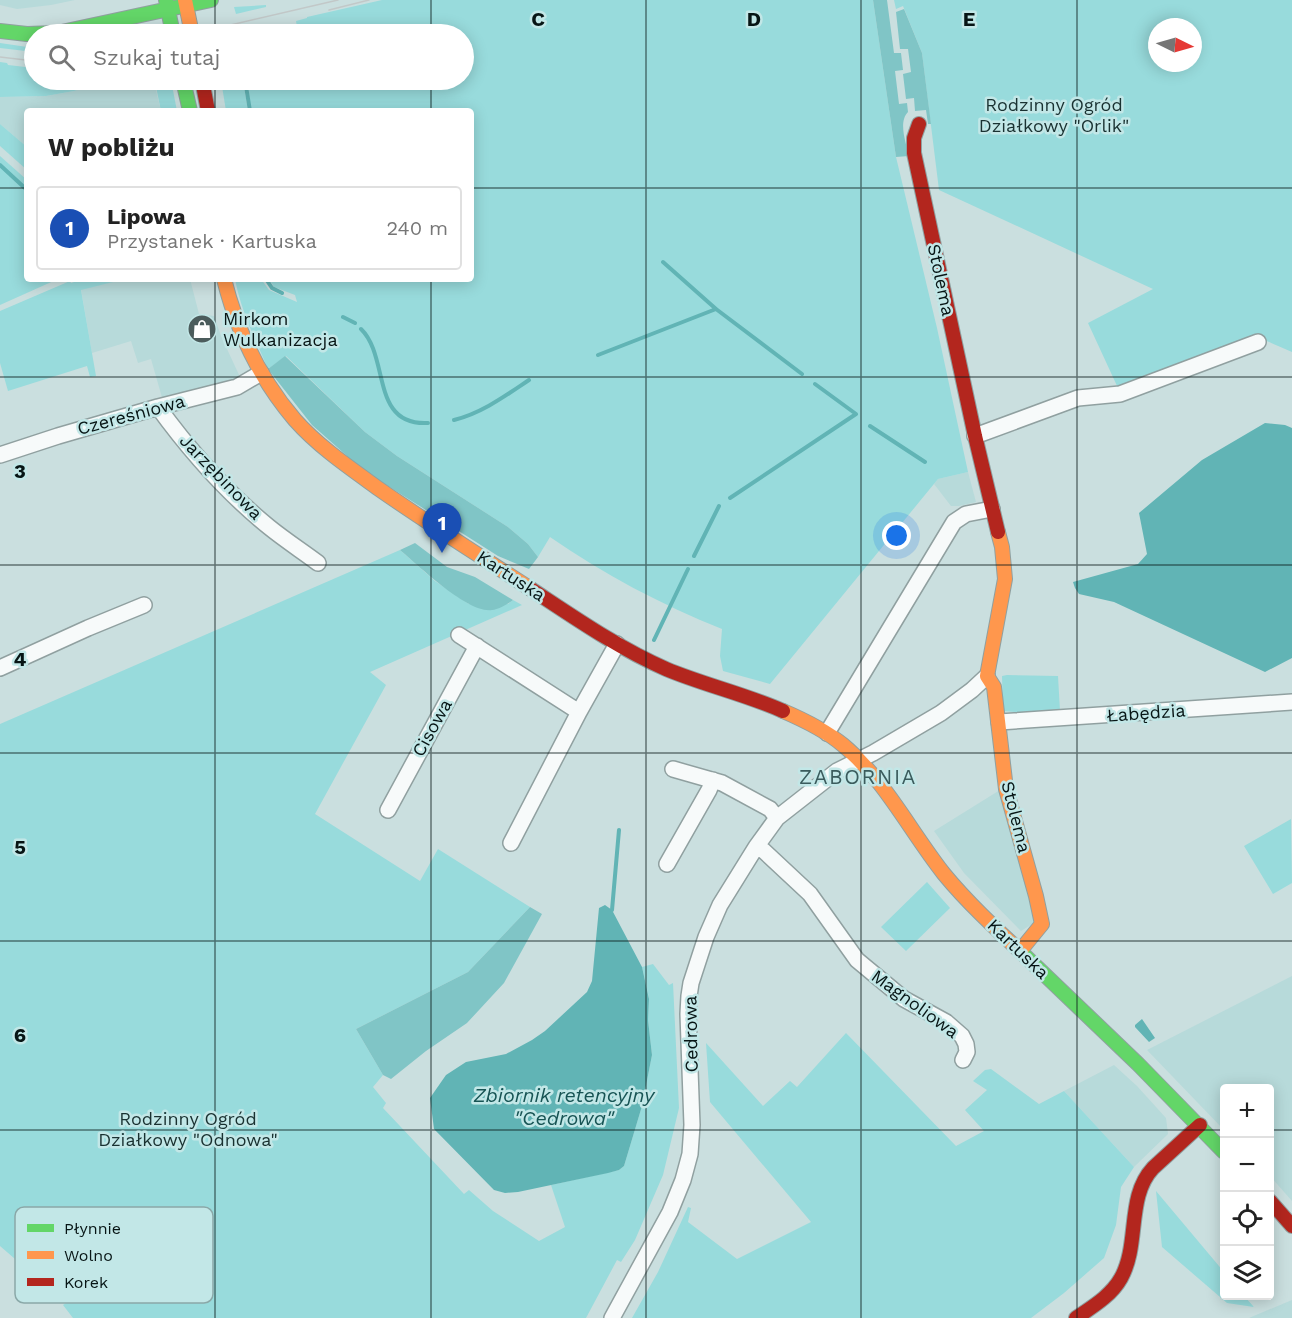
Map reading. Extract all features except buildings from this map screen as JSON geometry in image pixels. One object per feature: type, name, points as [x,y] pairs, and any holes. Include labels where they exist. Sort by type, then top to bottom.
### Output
[{"type":"street","points":[[91,24],[167,4],[211,0]]},
{"type":"street","points":[[185,3],[190,24]]},
{"type":"street","points":[[167,4],[171,24]]},
{"type":"street","points":[[0,31],[24,34]]},
{"type":"street","points":[[185,90],[189,108]]},
{"type":"street","points":[[204,90],[207,108]]},
{"type":"street","name":"Stolema","points":[[919,124],[914,138],[914,153],[975,436],[1002,547],[1005,579],[987,676],[994,687],[1006,789],[1042,924],[1020,951]]},
{"type":"street","name":"Kartuska","points":[[225,282],[239,328],[261,373],[296,420],[338,459],[385,493],[617,644],[668,670],[783,710],[827,733],[859,760],[879,784],[928,854],[958,891],[1200,1125],[1220,1148]]},
{"type":"street","points":[[975,436],[1078,398],[1120,394],[1258,342]]},
{"type":"street","name":"Czereśniowa","points":[[0,455],[58,435],[237,387],[261,373]]},
{"type":"street","name":"Jarzębinowa","points":[[158,407],[236,498],[318,563]]},
{"type":"street","points":[[827,733],[954,522],[966,514],[992,509]]},
{"type":"street","points":[[0,668],[144,605]]},
{"type":"street","points":[[459,635],[579,712]]},
{"type":"street","points":[[511,843],[617,644]]},
{"type":"street","name":"Cisowa","points":[[388,810],[477,646]]},
{"type":"street","points":[[859,760],[941,713],[987,676]]},
{"type":"street","name":"Łabędzia","points":[[999,722],[1292,702]]},
{"type":"street","name":"Cedrowa","points":[[612,1318],[670,1212],[683,1180],[690,1154],[692,1125],[688,1005],[691,984],[710,925],[756,847],[777,818],[837,771],[859,760]]},
{"type":"street","points":[[673,768],[722,783],[770,809],[777,818]]},
{"type":"street","points":[[667,864],[713,780]]},
{"type":"street","name":"Magnoliowa","points":[[756,847],[764,851],[810,894],[857,960],[904,999],[946,1022],[962,1036],[967,1052],[963,1060]]},
{"type":"street","points":[[1076,1318],[1114,1290],[1122,1277],[1128,1264],[1140,1189],[1145,1178],[1200,1125]]},
{"type":"street","points":[[1274,1206],[1292,1226]]},
{"type":"shaded area","points":[[0,0],[75,0],[17,9],[0,5]]},
{"type":"shaded area","points":[[873,0],[887,0],[894,53],[901,53],[903,70],[895,71],[899,104],[907,103],[908,112],[903,127],[909,156],[896,157]]},
{"type":"shaded area","points":[[904,9],[922,53],[931,124],[928,124],[926,110],[915,111],[914,98],[906,99],[903,74],[911,72],[908,49],[900,49],[896,12]]},
{"type":"shaded area","points":[[156,90],[160,108],[24,108],[24,144],[0,124],[0,97],[46,96],[74,91]]},
{"type":"shaded area","points":[[112,282],[191,282],[199,314],[214,316],[240,377],[163,401],[151,359],[138,363],[131,341],[92,353],[81,289]]},
{"type":"shaded area","points":[[285,356],[365,432],[397,456],[508,527],[528,544],[538,557],[529,569],[498,556],[363,470],[312,425],[268,369]]},
{"type":"shaded area","points":[[968,472],[976,502],[951,506],[934,484],[938,479]]},
{"type":"shaded area","points":[[415,543],[447,567],[475,577],[513,600],[492,610],[482,609],[457,597],[400,550]]},
{"type":"shaded area","points":[[1000,790],[1037,921],[1021,931],[964,873],[934,831]]},
{"type":"shaded area","points":[[530,907],[542,914],[504,983],[467,1023],[391,1079],[383,1075],[356,1029],[468,972]]},
{"type":"shaded area","points":[[1292,976],[1292,1201],[1274,1181],[1274,1084],[1220,1084],[1220,1126],[1147,1050]]},
{"type":"shaded area","points":[[1114,1065],[1166,1118],[1168,1134],[1134,1167],[1064,1091]]},
{"type":"shaded area","points":[[1292,1300],[1292,1318],[1249,1318]]},
{"type":"green space","points":[[382,0],[873,0],[896,157],[937,328],[968,472],[938,479],[770,684],[723,671],[720,656],[722,629],[633,588],[550,537],[538,557],[528,544],[508,527],[397,456],[365,432],[286,356],[268,369],[253,336],[236,282],[263,282],[269,290],[297,302],[295,295],[274,287],[271,282],[474,282],[474,108],[251,108],[248,90],[474,90],[474,24],[296,24],[296,21]]},
{"type":"green space","name":"Rodzinny Ogród Działkowy \"Orlik\"","points":[[894,0],[1292,0],[1292,352],[1253,335],[1118,388],[1088,323],[1153,289],[939,190],[922,53],[903,6],[896,9]]},
{"type":"green space","points":[[266,5],[266,7],[236,14],[234,7]]},
{"type":"green space","points":[[0,43],[24,47],[24,51],[0,48]]},
{"type":"green space","points":[[0,62],[24,67],[24,90],[77,90],[46,96],[0,97]]},
{"type":"green space","points":[[157,90],[173,90],[176,108],[160,108]]},
{"type":"green space","points":[[223,90],[245,90],[248,108],[226,108]]},
{"type":"green space","points":[[0,124],[24,144],[24,167],[0,146]]},
{"type":"green space","points":[[0,156],[24,177],[24,282],[51,282],[0,305]]},
{"type":"green space","points":[[68,282],[113,282],[81,290],[96,376],[90,377],[87,366],[8,391],[0,363],[0,311]]},
{"type":"green space","name":"Rodzinny Ogród Działkowy \"Odnowa\"","points":[[400,550],[435,581],[469,604],[508,604],[513,600],[522,605],[370,672],[386,685],[315,814],[420,881],[438,849],[530,907],[468,972],[356,1029],[383,1075],[373,1087],[386,1103],[383,1108],[464,1194],[469,1190],[493,1211],[539,1241],[565,1227],[551,1185],[619,1170],[624,1166],[642,1106],[652,1055],[648,1020],[649,998],[642,967],[653,964],[669,985],[673,983],[679,1108],[663,1175],[635,1240],[621,1262],[617,1260],[586,1318],[73,1318],[63,1305],[66,1303],[213,1303],[213,1207],[15,1207],[15,1259],[0,1246],[0,724]]},
{"type":"green space","points":[[1002,676],[1058,676],[1060,711],[1026,713],[1003,711]]},
{"type":"green space","points":[[1291,819],[1292,883],[1273,894],[1244,846]]},
{"type":"green space","points":[[927,882],[950,908],[906,951],[881,927]]},
{"type":"green space","points":[[846,1033],[956,1146],[984,1131],[965,1110],[987,1090],[973,1081],[985,1070],[991,1069],[1039,1104],[1064,1091],[1134,1167],[1121,1187],[1116,1225],[1104,1258],[1031,1318],[632,1318],[658,1272],[688,1207],[691,1208],[688,1222],[737,1259],[811,1222],[710,1102],[706,1043],[763,1106],[790,1081],[797,1087]]},
{"type":"green space","points":[[1156,1191],[1220,1267],[1220,1297],[1162,1247]]},
{"type":"green space","points":[[1224,1300],[1248,1300],[1254,1307],[1227,1303]]},
{"type":"water","points":[[1265,423],[1292,428],[1292,658],[1265,672],[1114,602],[1079,594],[1073,582],[1138,564],[1147,554],[1139,513],[1202,460]]},
{"type":"water","name":"Zbiornik retencyjny \"Cedrowa\"","points":[[605,905],[612,910],[642,967],[649,999],[648,1020],[652,1055],[642,1106],[624,1166],[608,1173],[518,1192],[505,1193],[494,1190],[434,1129],[430,1098],[446,1075],[466,1062],[506,1054],[532,1040],[587,992],[592,981],[599,908]]},
{"type":"water","points":[[1142,1019],[1155,1038],[1149,1042],[1135,1027]]},
{"type":"waterway","points":[[247,90],[250,108]]},
{"type":"waterway","points":[[0,165],[24,187]]},
{"type":"waterway","points":[[663,262],[716,309],[802,374]]},
{"type":"waterway","points":[[268,282],[272,288],[282,293]]},
{"type":"waterway","points":[[598,355],[716,309]]},
{"type":"waterway","points":[[343,317],[355,323]]},
{"type":"waterway","points":[[361,329],[370,341],[389,402],[397,414],[410,421],[428,423]]},
{"type":"waterway","points":[[454,420],[484,408],[529,380]]},
{"type":"waterway","points":[[730,498],[856,414],[815,384]]},
{"type":"waterway","points":[[870,426],[925,462]]},
{"type":"waterway","points":[[694,556],[719,506]]},
{"type":"waterway","points":[[654,640],[688,569]]},
{"type":"waterway","points":[[612,910],[619,830]]},
{"type":"tram line","points":[[235,24],[338,0]]},
{"type":"tram line","points":[[329,10],[369,0]]},
{"type":"tram line","points":[[0,57],[24,60]]},
{"type":"traffic: fast","points":[[166,0],[171,24]]},
{"type":"traffic: fast","points":[[99,24],[211,0]]},
{"type":"traffic: fast","points":[[0,31],[24,34]]},
{"type":"traffic: fast","points":[[185,90],[189,108]]},
{"type":"traffic: fast","points":[[1021,952],[1138,1064],[1220,1148]]},
{"type":"traffic: slow","points":[[185,0],[190,24]]},
{"type":"traffic: slow","points":[[225,282],[251,354],[282,404],[304,430],[335,457],[379,489],[531,589]]},
{"type":"traffic: slow","points":[[998,532],[1005,579],[987,676],[994,687],[1006,789],[1042,924],[1020,951]]},
{"type":"traffic: slow","points":[[783,711],[829,735],[858,759],[884,790],[944,874],[971,904],[1021,952]]},
{"type":"traffic: jam","points":[[204,90],[207,108]]},
{"type":"traffic: jam","points":[[919,124],[914,138],[914,153],[998,532]]},
{"type":"traffic: jam","points":[[531,589],[597,632],[648,661],[680,675],[783,711]]},
{"type":"traffic: jam","points":[[1076,1318],[1107,1296],[1121,1278],[1127,1265],[1136,1207],[1145,1180],[1153,1168],[1200,1125]]},
{"type":"traffic: jam","points":[[1274,1206],[1292,1226]]},
{"type":"place","name":"Mirkom Wulkanizacja","points":[[202,329]]},
{"type":"place","name":"Lipowa","points":[[442,553]]},
{"type":"district","name":"ZABORNIA","points":[[858,777]]}]
